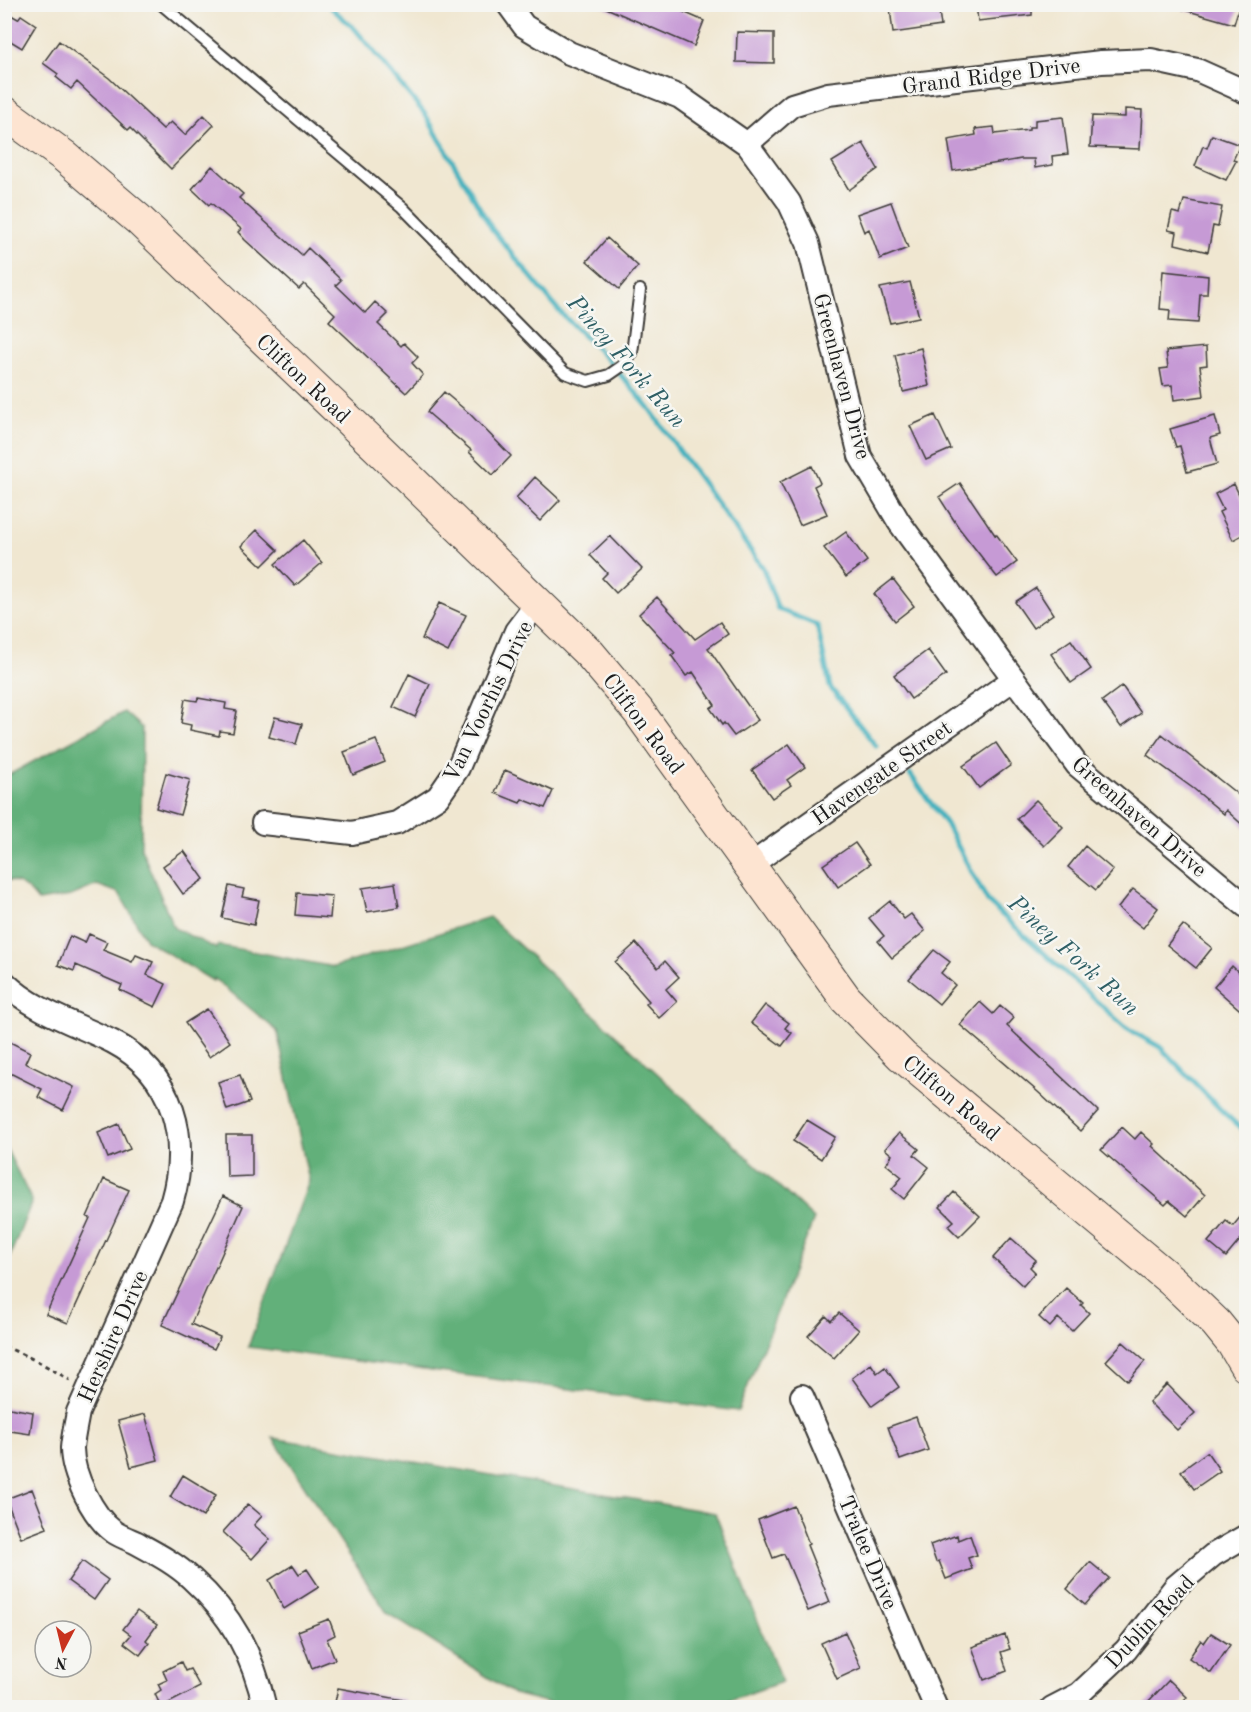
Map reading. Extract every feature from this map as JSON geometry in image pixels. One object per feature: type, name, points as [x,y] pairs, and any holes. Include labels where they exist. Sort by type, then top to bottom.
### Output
[{"type":"main road","name":"Clifton Road","points":[[4,112],[64,156],[138,219],[590,654],[626,696],[846,999],[918,1069],[1172,1281],[1216,1323],[1233,1344],[1246,1366]]},
{"type":"street","name":"Greenhaven Drive","points":[[508,4],[524,26],[560,47],[680,97],[747,144],[789,202],[808,243],[860,456],[899,522],[1077,765],[1246,906]]},
{"type":"street","name":"Grand Ridge Drive","points":[[747,144],[792,105],[828,94],[1101,62],[1151,60],[1197,70],[1246,92]]},
{"type":"street","name":"Van Voorhis Drive","points":[[262,823],[352,833],[397,822],[438,797],[458,768],[516,631],[538,602]]},
{"type":"street","name":"Havengate Street","points":[[749,866],[1014,679]]},
{"type":"street","name":"Hershire Drive","points":[[4,982],[26,1000],[115,1043],[132,1054],[146,1067],[168,1099],[179,1132],[180,1149],[179,1168],[172,1201],[78,1412],[72,1449],[80,1483],[103,1521],[114,1532],[177,1566],[222,1610],[243,1641],[252,1661],[266,1707]]},
{"type":"street","name":"Tralee Drive","points":[[802,1396],[936,1707]]},
{"type":"street","name":"Dublin Road","points":[[1052,1707],[1078,1694],[1126,1650],[1175,1587],[1214,1556],[1246,1536]]},
{"type":"lane","points":[[161,4],[402,207],[565,373],[588,381],[609,375],[622,366],[632,353],[640,290]]},
{"type":"path","points":[[4,868],[9,876],[4,893]]},
{"type":"path","points":[[4,1346],[39,1362],[87,1390]]},
{"type":"green space","points":[[124,712],[142,728],[141,848],[174,928],[217,949],[218,945],[334,967],[489,917],[814,1219],[738,1411],[248,1347],[309,1181],[277,1031],[214,978],[213,981],[146,940],[119,893],[97,885],[71,896],[38,901],[24,886],[5,880],[5,777]]},
{"type":"green space","points":[[5,1146],[32,1201],[5,1269]]},
{"type":"green space","points":[[273,1438],[715,1513],[782,1682],[706,1708],[566,1707],[514,1694],[387,1613]]},
{"type":"building","points":[[597,4],[665,4],[704,21],[694,46]]},
{"type":"building","points":[[938,4],[941,26],[893,33],[890,8]]},
{"type":"building","points":[[976,4],[1032,4],[1032,15],[978,21]]},
{"type":"building","points":[[1182,4],[1240,4],[1234,24],[1181,9]]},
{"type":"building","points":[[4,11],[18,19],[21,15],[36,25],[22,48],[4,37]]},
{"type":"building","points":[[737,32],[774,33],[774,63],[736,62]]},
{"type":"building","points":[[59,41],[109,78],[163,129],[171,122],[185,135],[204,115],[214,125],[171,169],[130,128],[128,130],[77,82],[71,89],[56,77],[58,74],[43,63]]},
{"type":"building","points":[[1125,109],[1142,110],[1140,149],[1090,147],[1092,116],[1125,117]]},
{"type":"building","points":[[1063,117],[1068,154],[1052,156],[1053,165],[1035,168],[1034,159],[1021,159],[953,171],[948,140],[976,135],[975,129],[994,127],[995,134],[1029,130],[1029,127],[1035,127],[1035,120]]},
{"type":"building","points":[[1212,135],[1240,145],[1233,160],[1236,161],[1226,180],[1195,166],[1203,146],[1207,148]]},
{"type":"building","points":[[863,143],[878,169],[849,190],[832,162]]},
{"type":"building","points":[[212,166],[243,194],[239,198],[302,255],[308,248],[341,280],[336,285],[365,313],[375,302],[388,314],[378,324],[401,346],[404,343],[418,357],[412,363],[423,375],[406,393],[329,321],[335,314],[304,284],[299,289],[245,240],[238,232],[241,229],[192,189]]},
{"type":"building","points":[[1184,200],[1222,207],[1218,227],[1213,226],[1208,252],[1175,244],[1177,232],[1168,230],[1172,212],[1180,214]]},
{"type":"building","points":[[891,202],[908,248],[880,259],[869,229],[864,232],[857,214]]},
{"type":"building","points":[[607,238],[638,266],[619,289],[587,261]]},
{"type":"building","points":[[1163,271],[1208,276],[1207,294],[1200,294],[1198,323],[1169,321],[1170,310],[1160,309]]},
{"type":"building","points":[[910,282],[919,317],[890,323],[880,288]]},
{"type":"building","points":[[1206,347],[1207,365],[1200,366],[1204,396],[1174,400],[1172,385],[1163,386],[1160,369],[1168,368],[1166,351]]},
{"type":"building","points":[[921,348],[929,386],[903,392],[895,355]]},
{"type":"building","points":[[444,392],[470,414],[511,456],[493,475],[469,452],[471,450],[427,412]]},
{"type":"building","points":[[935,415],[951,449],[926,460],[910,426]]},
{"type":"building","points":[[1215,416],[1220,435],[1210,438],[1217,464],[1187,472],[1180,446],[1176,447],[1170,429]]},
{"type":"building","points":[[812,466],[820,483],[814,486],[827,514],[800,525],[780,482]]},
{"type":"building","points":[[535,477],[560,500],[540,521],[516,498]]},
{"type":"building","points":[[960,483],[995,535],[1017,562],[997,577],[959,528],[939,497]]},
{"type":"building","points":[[1234,484],[1246,509],[1246,533],[1233,540],[1219,512],[1223,510],[1215,494]]},
{"type":"building","points":[[257,530],[278,550],[262,566],[241,546]]},
{"type":"building","points":[[846,532],[867,561],[846,577],[824,548]]},
{"type":"building","points":[[610,536],[642,569],[616,593],[602,578],[607,573],[590,555]]},
{"type":"building","points":[[303,540],[322,563],[295,586],[275,564]]},
{"type":"building","points":[[893,579],[914,606],[895,621],[874,594]]},
{"type":"building","points":[[1036,588],[1053,614],[1033,628],[1015,602]]},
{"type":"building","points":[[657,597],[695,639],[720,622],[728,634],[708,648],[758,720],[734,736],[724,723],[722,725],[710,708],[715,705],[693,672],[686,676],[671,655],[675,653],[639,614]]},
{"type":"building","points":[[439,603],[466,615],[448,652],[422,639]]},
{"type":"building","points":[[1071,640],[1091,669],[1071,683],[1051,654]]},
{"type":"building","points":[[928,650],[946,675],[911,699],[894,675]]},
{"type":"building","points":[[409,674],[430,684],[415,717],[393,707]]},
{"type":"building","points":[[1122,686],[1141,713],[1121,727],[1102,701]]},
{"type":"building","points":[[198,698],[226,703],[225,709],[237,711],[233,733],[220,731],[219,736],[190,730],[191,725],[181,723],[185,699],[197,701]]},
{"type":"building","points":[[275,717],[302,724],[296,744],[269,737]]},
{"type":"building","points":[[1162,734],[1246,801],[1246,828],[1226,810],[1224,814],[1147,755]]},
{"type":"building","points":[[376,740],[385,762],[353,775],[344,752]]},
{"type":"building","points":[[996,743],[1011,765],[979,788],[963,766]]},
{"type":"building","points":[[789,744],[805,767],[787,780],[791,785],[772,798],[752,770]]},
{"type":"building","points":[[505,770],[553,791],[545,808],[522,799],[520,803],[495,793]]},
{"type":"building","points":[[166,773],[190,780],[180,815],[156,808]]},
{"type":"building","points":[[1036,800],[1063,827],[1044,846],[1017,819]]},
{"type":"building","points":[[855,843],[870,864],[838,887],[823,865]]},
{"type":"building","points":[[1085,846],[1113,870],[1096,890],[1068,867]]},
{"type":"building","points":[[184,851],[204,879],[183,894],[163,866]]},
{"type":"building","points":[[395,883],[399,907],[367,912],[362,888]]},
{"type":"building","points":[[229,886],[244,889],[242,897],[259,900],[254,925],[222,918]]},
{"type":"building","points":[[1133,889],[1158,908],[1143,928],[1118,908]]},
{"type":"building","points":[[297,893],[332,896],[330,918],[295,915]]},
{"type":"building","points":[[890,901],[904,919],[911,914],[925,931],[892,958],[878,941],[884,936],[869,918]]},
{"type":"building","points":[[1183,925],[1212,948],[1196,968],[1167,945]]},
{"type":"building","points":[[89,934],[107,942],[103,950],[132,962],[136,955],[153,962],[147,975],[166,984],[155,1007],[120,990],[122,985],[76,965],[74,971],[58,965],[70,936],[85,943]]},
{"type":"building","points":[[636,943],[658,968],[665,961],[679,977],[666,989],[677,1002],[659,1018],[646,1004],[649,1001],[615,962]]},
{"type":"building","points":[[934,950],[950,962],[941,973],[955,985],[939,1004],[909,979]]},
{"type":"building","points":[[1232,966],[1246,979],[1246,1015],[1214,987]]},
{"type":"building","points":[[980,1002],[993,1014],[1000,1006],[1014,1018],[1007,1026],[1098,1111],[1080,1131],[960,1025]]},
{"type":"building","points":[[765,1005],[789,1023],[785,1028],[792,1033],[782,1046],[751,1023]]},
{"type":"building","points":[[207,1009],[230,1042],[209,1057],[185,1023]]},
{"type":"building","points":[[4,1039],[30,1052],[25,1063],[74,1087],[63,1110],[38,1097],[42,1089],[4,1070]]},
{"type":"building","points":[[240,1075],[250,1102],[227,1110],[218,1082]]},
{"type":"building","points":[[807,1120],[835,1137],[821,1159],[793,1141]]},
{"type":"building","points":[[119,1124],[130,1149],[108,1158],[98,1133]]},
{"type":"building","points":[[1122,1127],[1135,1139],[1141,1132],[1154,1144],[1152,1146],[1205,1195],[1187,1216],[1169,1201],[1165,1205],[1101,1150]]},
{"type":"building","points":[[899,1133],[919,1149],[914,1155],[929,1167],[904,1199],[892,1189],[902,1177],[886,1164],[892,1155],[885,1149]]},
{"type":"building","points":[[226,1135],[252,1135],[252,1176],[227,1177]]},
{"type":"building","points":[[104,1179],[129,1190],[68,1323],[46,1314],[90,1218],[87,1217]]},
{"type":"building","points":[[954,1192],[980,1216],[959,1237],[948,1226],[954,1221],[940,1207]]},
{"type":"building","points":[[223,1196],[243,1206],[191,1324],[220,1337],[214,1349],[162,1325]]},
{"type":"building","points":[[1246,1210],[1246,1233],[1226,1257],[1208,1242],[1226,1221],[1233,1226]]},
{"type":"building","points":[[1011,1238],[1036,1260],[1030,1267],[1035,1272],[1023,1286],[993,1258]]},
{"type":"building","points":[[1066,1288],[1083,1303],[1081,1305],[1089,1313],[1072,1331],[1058,1318],[1050,1327],[1039,1317]]},
{"type":"building","points":[[839,1313],[859,1330],[834,1358],[808,1336],[826,1316],[831,1321]]},
{"type":"building","points":[[1123,1342],[1145,1361],[1128,1381],[1106,1361]]},
{"type":"building","points":[[871,1364],[877,1373],[885,1367],[899,1387],[872,1406],[852,1378]]},
{"type":"building","points":[[1167,1384],[1195,1413],[1177,1430],[1149,1402]]},
{"type":"building","points":[[4,1407],[33,1412],[30,1434],[4,1430]]},
{"type":"building","points":[[145,1414],[158,1460],[131,1467],[118,1421]]},
{"type":"building","points":[[916,1417],[928,1450],[900,1460],[888,1427]]},
{"type":"building","points":[[1207,1452],[1220,1471],[1194,1489],[1181,1471]]},
{"type":"building","points":[[183,1475],[216,1495],[203,1517],[170,1497]]},
{"type":"building","points":[[32,1489],[47,1528],[21,1538],[6,1499]]},
{"type":"building","points":[[248,1504],[262,1516],[254,1525],[270,1539],[252,1559],[223,1532]]},
{"type":"building","points":[[794,1506],[830,1602],[808,1611],[784,1554],[773,1558],[758,1520]]},
{"type":"building","points":[[957,1535],[958,1540],[970,1535],[977,1555],[968,1558],[972,1569],[946,1579],[939,1561],[936,1562],[930,1545]]},
{"type":"building","points":[[82,1561],[108,1580],[94,1600],[68,1581]]},
{"type":"building","points":[[1090,1562],[1109,1578],[1085,1605],[1067,1589]]},
{"type":"building","points":[[293,1565],[299,1574],[307,1569],[319,1587],[284,1609],[269,1580]]},
{"type":"building","points":[[137,1611],[157,1625],[146,1640],[149,1643],[140,1655],[124,1643],[131,1635],[123,1629]]},
{"type":"building","points":[[329,1619],[335,1635],[327,1639],[335,1659],[312,1668],[298,1631]]},
{"type":"building","points":[[845,1632],[861,1668],[837,1679],[821,1643]]},
{"type":"building","points":[[1211,1633],[1230,1645],[1211,1673],[1189,1658],[1201,1640],[1204,1643]]},
{"type":"building","points":[[1005,1635],[1010,1649],[1001,1652],[1007,1671],[984,1680],[972,1647]]},
{"type":"building","points":[[181,1662],[185,1671],[190,1669],[200,1687],[161,1707],[155,1694],[161,1690],[158,1684],[167,1680],[163,1671]]},
{"type":"building","points":[[1169,1680],[1187,1697],[1177,1707],[1143,1707]]},
{"type":"building","points":[[338,1688],[404,1700],[403,1707],[334,1707]]},
{"type":"waterway","name":"Piney Fork Run","points":[[327,4],[355,29],[425,114],[492,229],[559,311],[607,359],[649,408],[763,568],[778,609],[817,625],[830,687],[876,746]]},
{"type":"waterway","name":"Piney Fork Run","points":[[910,774],[946,824],[988,902],[1126,1028],[1160,1047],[1246,1133]]}]
